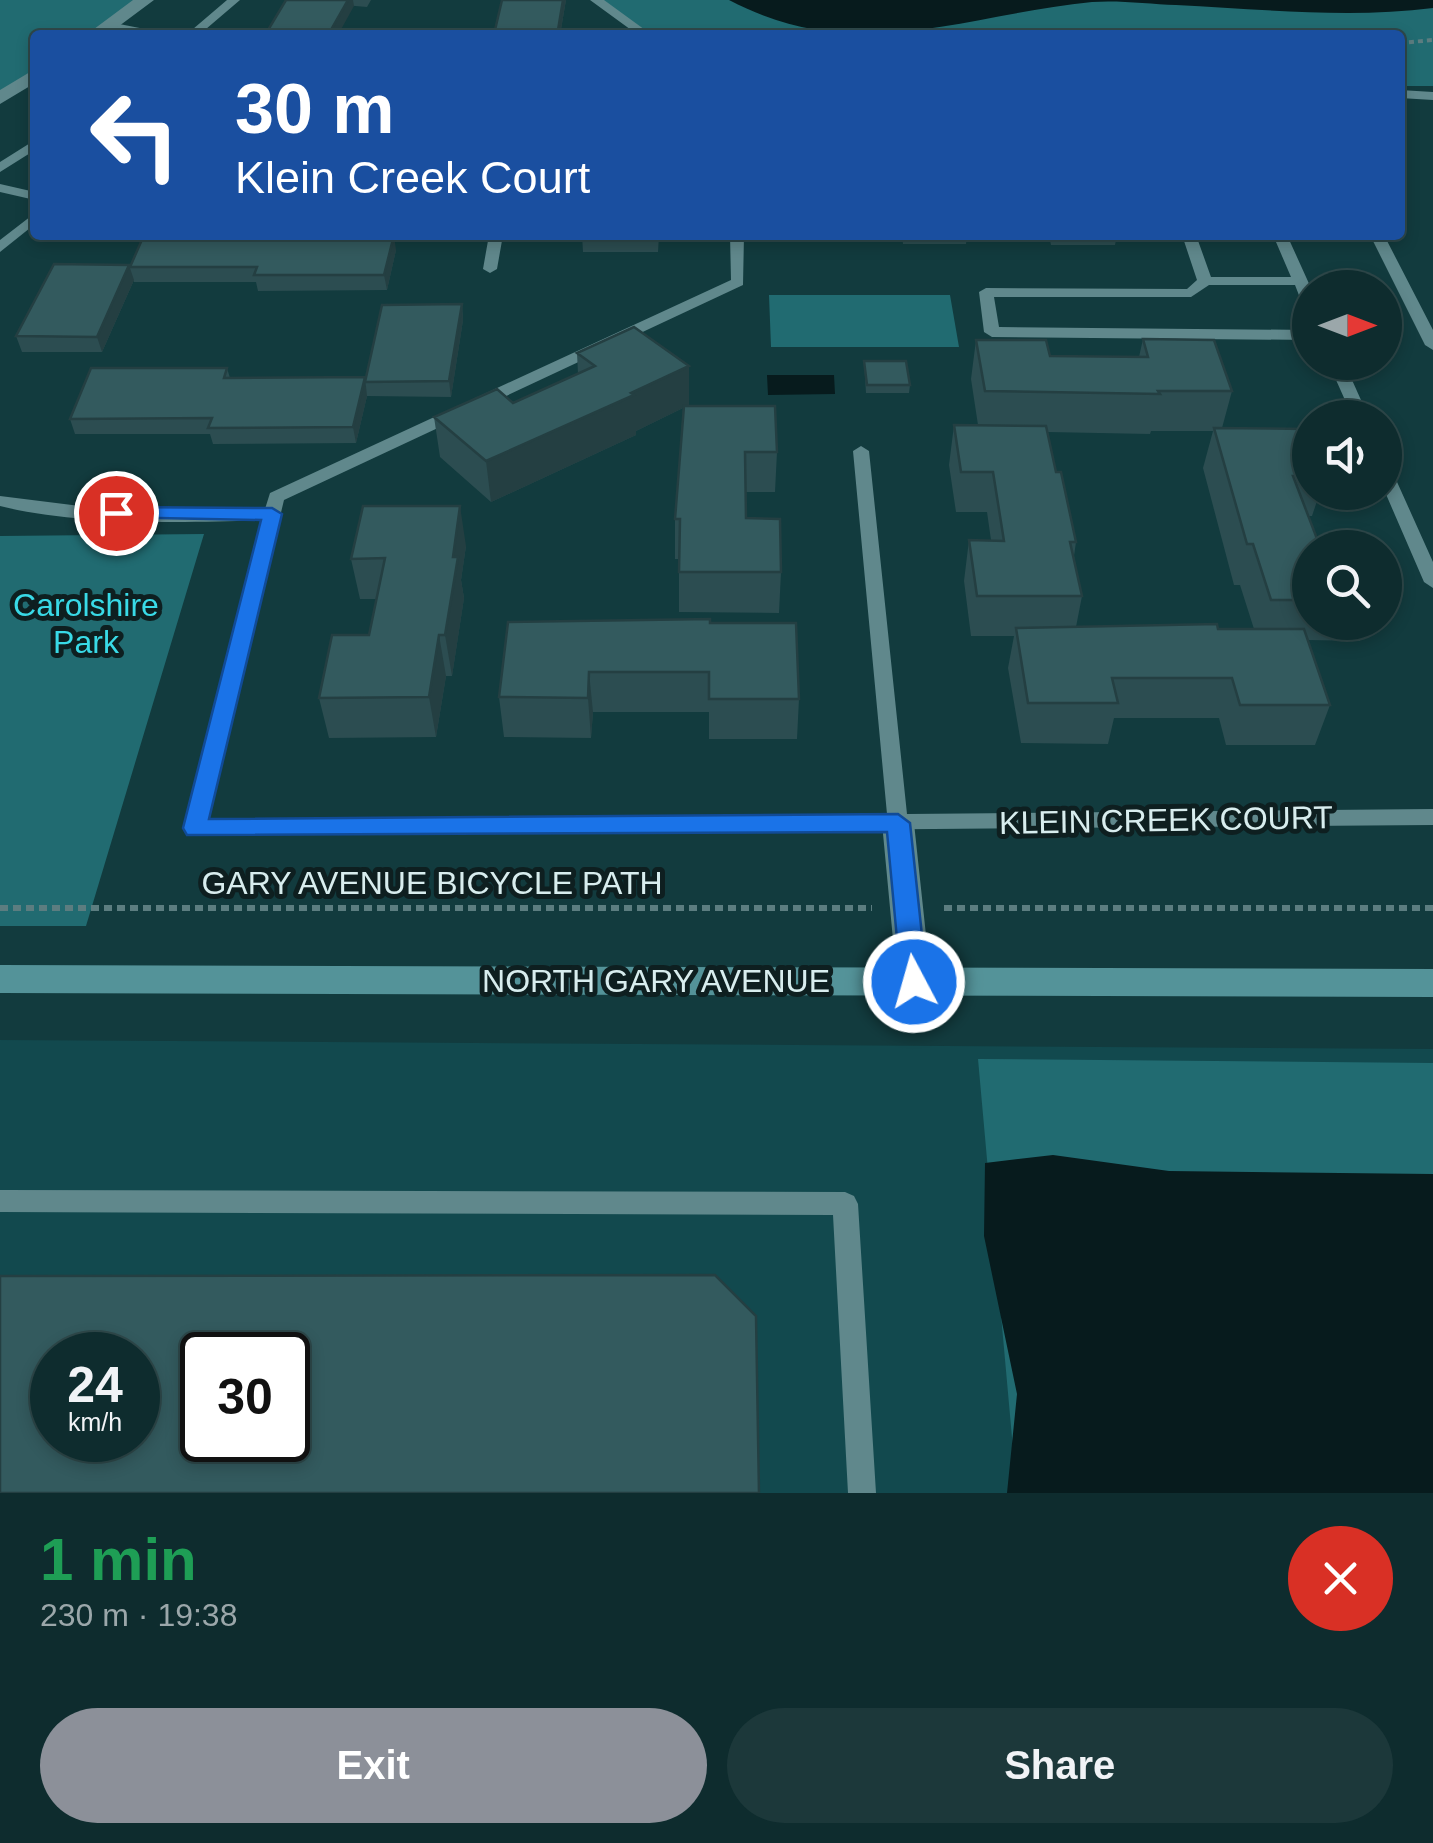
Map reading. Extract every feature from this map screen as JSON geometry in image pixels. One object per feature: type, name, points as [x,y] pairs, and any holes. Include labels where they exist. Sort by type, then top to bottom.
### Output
[{"type":"street","points":[[102,30],[144,0]]},
{"type":"street","points":[[0,98],[30,78]]},
{"type":"street","points":[[898,823],[914,982]]},
{"type":"street","name":"NORTH GARY AVENUE","points":[[0,979],[1433,983]]},
{"type":"lane","points":[[198,30],[234,0]]},
{"type":"lane","points":[[596,0],[639,30]]},
{"type":"lane","points":[[1405,94],[1433,96]]},
{"type":"lane","points":[[0,168],[30,147]]},
{"type":"lane","points":[[0,188],[30,195]]},
{"type":"lane","points":[[0,248],[30,221]]},
{"type":"lane","points":[[490,270],[495,240]]},
{"type":"lane","points":[[0,501],[26,509],[62,511],[188,516],[272,514],[276,497],[738,282],[737,240]]},
{"type":"lane","points":[[1190,240],[1205,281]]},
{"type":"lane","points":[[1282,240],[1295,270]]},
{"type":"lane","points":[[1380,240],[1433,345]]},
{"type":"lane","points":[[1292,281],[1205,281],[1191,293],[986,292],[992,332],[1292,335]]},
{"type":"lane","points":[[861,451],[898,823]]},
{"type":"lane","points":[[1401,510],[1433,582]]},
{"type":"lane","name":"KLEIN CREEK COURT","points":[[272,514],[195,828],[1433,817]]},
{"type":"lane","points":[[0,1200],[845,1204],[862,1493]]},
{"type":"path","points":[[1405,42],[1433,40]]},
{"type":"path","name":"GARY AVENUE BICYCLE PATH","points":[[0,908],[864,908]]},
{"type":"path","points":[[950,908],[1433,908]]},
{"type":"shaded area","points":[[729,0],[1433,0],[1433,8],[1337,13],[1102,2],[917,30],[821,30],[776,20]]},
{"type":"shaded area","points":[[767,375],[834,375],[835,394],[768,395]]},
{"type":"shaded area","points":[[0,1040],[1433,1049],[1433,1493],[0,1493]]},
{"type":"shaded area","points":[[1053,1155],[1169,1171],[1433,1174],[1433,1493],[1007,1493],[1017,1394],[984,1236],[985,1163]]},
{"type":"green space","points":[[0,0],[139,0],[101,30],[30,30],[30,78],[0,93]]},
{"type":"green space","points":[[596,0],[1433,0],[1433,86],[1405,86],[1405,30],[639,30]]},
{"type":"green space","points":[[769,295],[950,295],[959,347],[771,347]]},
{"type":"green space","name":"Carolshire Park","points":[[204,534],[86,926],[0,926],[0,536]]},
{"type":"green space","points":[[978,1059],[1433,1063],[1433,1493],[1017,1493]]},
{"type":"building","points":[[286,0],[348,0],[331,30],[268,30]]},
{"type":"building","points":[[502,0],[563,0],[558,30],[495,30]]},
{"type":"building","points":[[142,240],[393,240],[384,275],[254,275],[257,267],[130,267]]},
{"type":"building","points":[[54,264],[129,265],[97,337],[16,336]]},
{"type":"building","points":[[462,304],[449,381],[365,382],[382,305]]},
{"type":"building","points":[[634,327],[689,366],[486,461],[434,417],[497,389],[513,403],[595,366],[577,353]]},
{"type":"building","points":[[1143,339],[1214,340],[1232,391],[985,391],[976,340],[1046,340],[1050,356],[1148,357]]},
{"type":"building","points":[[864,361],[906,361],[910,385],[867,385]]},
{"type":"building","points":[[91,368],[227,368],[224,378],[365,377],[353,427],[208,428],[212,418],[70,419]]},
{"type":"building","points":[[684,406],[775,406],[777,452],[745,452],[746,518],[780,519],[781,572],[679,572],[680,519],[675,519]]},
{"type":"building","points":[[954,425],[1046,426],[1056,472],[1061,472],[1076,542],[1070,542],[1082,596],[977,596],[969,540],[1004,541],[993,472],[961,472]]},
{"type":"building","points":[[1214,428],[1292,429],[1292,510],[1306,510],[1314,530],[1292,530],[1292,600],[1271,600],[1253,544],[1247,544]]},
{"type":"building","points":[[363,506],[460,506],[453,557],[458,557],[445,635],[439,635],[429,697],[319,698],[332,635],[369,635],[385,558],[351,559]]},
{"type":"building","points":[[710,619],[710,623],[796,623],[799,699],[709,699],[709,672],[589,672],[588,698],[499,697],[508,622]]},
{"type":"building","points":[[1217,624],[1218,629],[1292,629],[1292,640],[1308,640],[1330,705],[1240,705],[1232,678],[1112,678],[1118,703],[1028,703],[1016,628]]},
{"type":"building","points":[[715,1275],[756,1316],[759,1493],[0,1493],[0,1276]]},
{"type":"route","points":[[116,513],[272,514],[195,828],[898,823],[914,982]]}]
